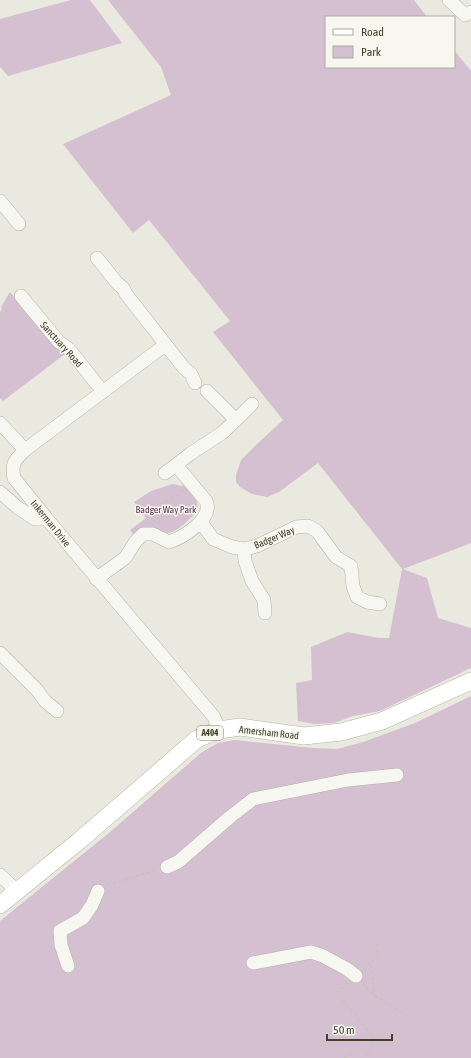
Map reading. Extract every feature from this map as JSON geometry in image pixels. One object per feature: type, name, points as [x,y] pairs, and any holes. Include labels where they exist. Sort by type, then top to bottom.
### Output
[{"type":"main road","name":"Amersham Road","points":[[0,905],[79,841],[196,739],[219,730],[240,727],[304,736],[340,732],[382,721],[471,681]]},
{"type":"street","points":[[449,0],[465,15],[471,12]]},
{"type":"street","points":[[0,201],[19,224]]},
{"type":"street","points":[[97,258],[117,283],[123,288],[165,345],[184,368],[191,374],[196,383]]},
{"type":"street","name":"Sanctuary Road","points":[[22,296],[59,342],[69,349],[103,392]]},
{"type":"street","name":"Inkerman Drive","points":[[165,345],[25,450],[14,461],[12,470],[14,478],[96,579],[214,717],[219,730]]},
{"type":"street","points":[[207,391],[236,420]]},
{"type":"street","points":[[96,579],[125,558],[136,541],[143,534],[153,534],[170,542],[177,540],[201,522],[207,513],[208,506],[206,501],[189,482],[170,469],[222,433],[252,404]]},
{"type":"street","points":[[0,423],[25,450]]},
{"type":"street","points":[[0,492],[17,507],[35,519],[47,519]]},
{"type":"street","name":"Badger Way","points":[[201,522],[213,539],[232,547],[244,549],[257,546],[296,527],[308,526],[317,531],[336,557],[351,566],[353,586],[357,597],[367,602],[380,604]]},
{"type":"street","name":"Badger Way","points":[[244,549],[245,561],[252,581],[264,600],[265,613]]},
{"type":"street","points":[[0,653],[37,690],[44,701],[57,711]]},
{"type":"street","points":[[167,867],[178,862],[253,799],[348,780],[397,775]]},
{"type":"street","points":[[0,875],[17,892]]},
{"type":"street","points":[[68,966],[61,945],[60,931],[83,918],[92,905],[98,891]]},
{"type":"street","points":[[252,963],[311,952],[333,961],[356,976]]},
{"type":"path","points":[[153,534],[153,526],[157,512],[165,502],[178,496],[189,482]]},
{"type":"path","points":[[98,891],[103,886],[167,867]]},
{"type":"path","points":[[363,1058],[371,1050],[373,1041],[372,1037],[339,996],[338,992],[371,965],[377,958],[377,944]]},
{"type":"path","points":[[371,965],[376,996]]},
{"type":"path","points":[[356,976],[376,996],[405,1014]]},
{"type":"path","points":[[344,1058],[360,1047]]},
{"type":"green space","points":[[71,0],[90,0],[122,43],[8,76],[0,67],[0,19]]},
{"type":"green space","points":[[108,0],[414,0],[426,16],[325,16],[325,68],[455,68],[455,51],[471,71],[471,543],[403,569],[427,578],[438,618],[471,628],[471,668],[380,711],[353,716],[334,723],[314,724],[298,721],[296,683],[312,680],[311,647],[347,632],[379,638],[389,638],[402,569],[318,463],[279,492],[267,497],[252,494],[240,487],[236,482],[236,475],[241,460],[283,420],[213,332],[230,321],[149,220],[133,233],[63,144],[171,95],[161,67]]},
{"type":"green space","points":[[10,292],[57,349],[65,354],[3,401],[0,398],[0,312],[2,309],[1,307]]},
{"type":"green space","name":"Badger Way Park","points":[[173,484],[181,486],[184,484],[193,494],[198,506],[195,514],[181,527],[172,532],[168,533],[150,527],[145,527],[140,528],[133,534],[130,530],[146,518],[134,502],[151,491]]},
{"type":"green space","points":[[471,696],[471,1058],[0,1058],[0,921],[110,832],[202,752],[218,743],[234,740],[337,749],[363,742],[415,723]]}]
